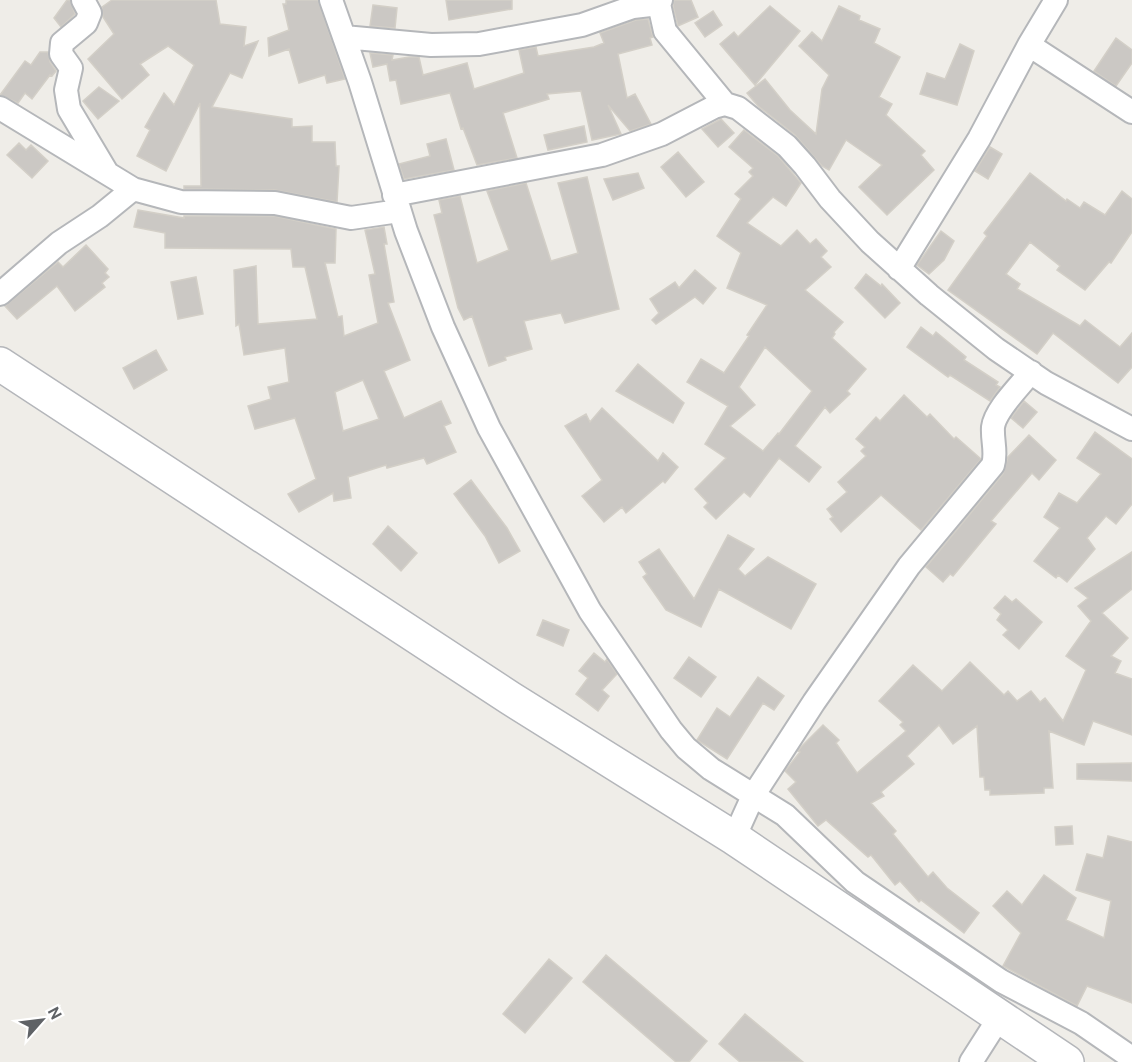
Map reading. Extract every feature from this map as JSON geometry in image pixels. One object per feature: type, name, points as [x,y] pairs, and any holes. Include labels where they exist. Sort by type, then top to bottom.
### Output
[{"type":"main road","points":[[0,364],[510,698],[734,838],[1067,1062]]},
{"type":"street","points":[[331,0],[360,82],[397,203],[443,327],[489,428],[590,611],[649,699],[686,748],[711,769],[785,815],[855,882],[1001,981],[1081,1023],[1132,1057],[1128,1062]]},
{"type":"street","points":[[899,269],[979,139],[1029,45],[1056,0]]},
{"type":"street","points":[[87,1],[90,13],[86,23],[62,43],[61,54],[72,68],[66,90],[69,109],[108,174]]},
{"type":"street","points":[[344,37],[431,45],[479,44],[582,25],[633,7],[660,2],[665,30],[725,104]]},
{"type":"street","points":[[1029,45],[1132,112]]},
{"type":"street","points":[[0,108],[133,189],[182,202],[275,202],[351,218],[397,203],[602,155],[662,134],[714,107],[725,104],[738,108],[787,146],[830,199],[870,242],[987,342],[1046,383],[1132,429]]},
{"type":"street","points":[[0,294],[59,243],[100,216],[133,189]]},
{"type":"street","points":[[734,838],[753,796],[814,702],[909,566],[993,465],[996,454],[993,425],[1003,407],[1030,372]]},
{"type":"street","points":[[970,1062],[999,1018]]},
{"type":"building","points":[[67,0],[70,0],[75,14],[61,27],[54,18]]},
{"type":"building","points":[[112,0],[216,0],[220,24],[246,27],[244,46],[258,41],[242,78],[230,73],[212,107],[292,119],[292,127],[312,126],[312,142],[335,142],[336,166],[339,166],[337,202],[275,190],[184,189],[184,186],[201,186],[200,103],[166,171],[137,156],[150,130],[145,127],[164,93],[174,105],[194,65],[168,46],[140,64],[149,75],[122,99],[88,59],[114,34],[103,17],[102,7]]},
{"type":"building","points":[[286,0],[318,0],[345,79],[327,83],[325,75],[299,83],[289,49],[269,56],[268,38],[289,30],[283,4],[286,4]]},
{"type":"building","points":[[446,0],[512,0],[512,9],[449,20]]},
{"type":"building","points":[[674,0],[691,0],[698,17],[678,26],[673,6]]},
{"type":"building","points":[[373,5],[397,8],[395,28],[370,26]]},
{"type":"building","points":[[770,6],[800,31],[755,85],[720,44],[734,32],[738,37]]},
{"type":"building","points":[[839,6],[860,16],[859,20],[880,29],[874,43],[900,57],[879,97],[892,104],[886,115],[925,151],[921,155],[934,170],[887,215],[859,187],[882,165],[846,140],[829,170],[822,166],[795,135],[758,106],[747,93],[765,79],[790,110],[816,134],[822,89],[829,75],[799,46],[812,32],[822,41]]},
{"type":"building","points":[[713,11],[722,25],[705,37],[695,23]]},
{"type":"building","points":[[648,19],[653,37],[650,38],[652,45],[618,54],[627,98],[635,94],[651,124],[630,131],[608,105],[621,134],[592,140],[581,91],[547,94],[549,99],[503,113],[517,158],[477,165],[463,128],[461,129],[450,93],[401,104],[396,80],[390,81],[387,64],[373,67],[370,53],[393,55],[392,60],[419,57],[423,75],[467,63],[474,89],[524,73],[519,50],[536,47],[538,56],[594,47],[604,43],[600,33],[636,20]]},
{"type":"building","points":[[1116,38],[1132,50],[1132,63],[1116,86],[1094,71]]},
{"type":"building","points":[[960,44],[974,51],[957,105],[920,94],[927,73],[945,79]]},
{"type":"building","points":[[40,52],[48,52],[50,62],[56,71],[52,76],[50,75],[32,99],[25,93],[18,103],[0,95],[25,61],[31,65]]},
{"type":"building","points":[[99,87],[119,101],[98,119],[83,101]]},
{"type":"building","points":[[721,119],[734,133],[718,147],[702,129]]},
{"type":"building","points":[[584,126],[587,142],[548,150],[544,135]]},
{"type":"building","points":[[744,130],[778,156],[801,183],[786,206],[773,197],[747,223],[781,246],[797,230],[810,244],[816,239],[827,251],[821,257],[831,267],[805,290],[843,322],[832,338],[866,369],[847,391],[850,394],[830,413],[825,407],[795,446],[821,467],[809,482],[779,458],[750,497],[744,492],[716,519],[704,507],[708,503],[695,489],[726,458],[705,444],[728,406],[687,382],[701,359],[724,373],[767,305],[727,288],[741,253],[717,236],[741,199],[735,194],[753,176],[749,172],[753,168],[729,147]],"holes":[[[765,347],[812,391],[763,451],[730,426],[755,405],[739,387]]]},
{"type":"building","points":[[446,139],[454,170],[404,179],[399,164],[430,156],[427,144]]},
{"type":"building","points":[[19,143],[26,150],[31,145],[48,161],[32,178],[7,155]]},
{"type":"building","points":[[990,147],[1002,154],[988,179],[975,171]]},
{"type":"building","points":[[678,152],[704,182],[686,197],[661,167]]},
{"type":"building","points":[[638,173],[644,188],[613,200],[604,179]]},
{"type":"building","points":[[1030,173],[1066,201],[1067,199],[1080,208],[1084,202],[1105,215],[1122,191],[1132,199],[1132,232],[1111,263],[1109,262],[1085,290],[1057,270],[1060,266],[1030,242],[1006,274],[1020,284],[1017,289],[1080,326],[1085,320],[1120,347],[1132,333],[1132,367],[1118,383],[1053,333],[1037,354],[948,290],[987,236],[984,233]]},
{"type":"building","points":[[587,177],[619,309],[565,323],[561,313],[524,321],[532,349],[505,357],[506,360],[489,366],[472,316],[464,320],[458,308],[434,215],[442,213],[439,200],[460,196],[477,263],[509,250],[487,191],[526,183],[551,261],[578,253],[558,183]]},
{"type":"building","points":[[138,210],[184,218],[184,216],[274,216],[336,229],[335,263],[325,263],[338,317],[342,316],[344,336],[378,323],[369,275],[375,274],[365,230],[384,227],[387,244],[384,244],[394,302],[388,303],[410,360],[384,371],[404,418],[441,401],[451,423],[444,426],[456,452],[427,464],[424,458],[387,468],[386,465],[348,477],[351,498],[334,501],[333,493],[299,512],[288,494],[316,479],[295,418],[255,429],[248,406],[271,399],[268,387],[289,382],[285,348],[244,355],[239,324],[236,326],[234,270],[256,266],[258,324],[317,319],[305,267],[293,267],[291,249],[165,248],[165,233],[134,227]],"holes":[[[363,380],[379,419],[343,431],[335,392]]]},
{"type":"building","points":[[941,231],[954,241],[944,260],[929,274],[917,265]]},
{"type":"building","points":[[86,245],[108,269],[105,273],[109,277],[102,283],[105,287],[75,311],[57,286],[17,319],[5,306],[58,262],[63,267]]},
{"type":"building","points":[[695,270],[716,288],[703,304],[695,297],[656,324],[652,320],[659,313],[650,299],[675,282],[679,288]]},
{"type":"building","points":[[866,274],[881,286],[882,284],[900,303],[885,318],[855,288]]},
{"type":"building","points":[[196,277],[203,314],[178,319],[171,282]]},
{"type":"building","points":[[921,327],[933,336],[936,332],[966,357],[964,360],[998,382],[996,385],[1000,387],[990,401],[950,375],[948,377],[907,347]]},
{"type":"building","points":[[156,350],[167,370],[134,389],[123,368]]},
{"type":"building","points":[[638,364],[684,403],[673,423],[616,391]]},
{"type":"building","points":[[904,395],[927,417],[930,414],[954,439],[956,437],[981,459],[921,530],[881,495],[841,532],[830,519],[833,517],[827,509],[847,492],[838,482],[866,456],[861,451],[865,447],[856,439],[876,417],[880,421]]},
{"type":"building","points":[[1024,401],[1037,412],[1023,428],[1011,418]]},
{"type":"building","points":[[602,408],[658,461],[663,453],[678,467],[665,483],[663,481],[626,513],[622,507],[604,522],[582,496],[602,480],[565,426],[586,414],[590,422]]},
{"type":"building","points":[[1095,432],[1132,459],[1132,504],[1116,524],[1106,516],[1087,538],[1095,549],[1067,582],[1058,575],[1056,578],[1034,561],[1060,528],[1044,517],[1059,493],[1077,503],[1101,474],[1077,458]]},
{"type":"building","points":[[1029,435],[1056,460],[1039,480],[1032,473],[991,521],[996,524],[953,576],[950,574],[943,582],[926,567],[1003,474],[1008,457]]},
{"type":"building","points":[[471,480],[507,528],[520,551],[499,563],[485,536],[454,494]]},
{"type":"building","points":[[388,526],[417,553],[401,571],[373,544]]},
{"type":"building","points":[[728,535],[754,549],[738,569],[745,576],[768,557],[816,584],[791,629],[719,589],[701,627],[666,610],[643,577],[647,574],[639,562],[659,549],[694,599]]},
{"type":"building","points":[[1132,552],[1132,589],[1102,613],[1128,638],[1111,656],[1121,661],[1115,673],[1132,679],[1132,735],[1093,721],[1084,745],[1049,731],[1053,788],[1044,788],[1044,793],[990,795],[990,790],[985,790],[984,777],[980,777],[977,726],[953,744],[939,725],[907,756],[914,764],[881,792],[884,796],[871,803],[896,831],[893,834],[928,877],[933,872],[947,888],[979,913],[964,933],[921,900],[919,902],[900,881],[895,885],[871,855],[868,857],[826,820],[818,826],[788,789],[796,782],[785,771],[800,752],[798,751],[801,747],[823,725],[839,740],[836,743],[857,773],[906,731],[900,725],[903,722],[879,701],[913,665],[942,691],[970,662],[1004,695],[1008,691],[1017,701],[1031,691],[1040,702],[1045,698],[1063,721],[1086,670],[1066,656],[1091,621],[1078,606],[1088,598],[1075,588]]},
{"type":"building","points":[[1005,596],[1012,602],[1016,599],[1042,622],[1019,649],[1003,635],[1008,630],[997,620],[1001,614],[994,608]]},
{"type":"building","points":[[543,620],[569,630],[563,646],[537,635]]},
{"type":"building","points":[[594,653],[605,662],[607,659],[617,674],[602,690],[609,696],[598,711],[576,694],[588,678],[579,671]]},
{"type":"building","points":[[689,657],[716,677],[701,697],[674,678]]},
{"type":"building","points":[[758,677],[784,696],[774,710],[763,703],[727,759],[697,740],[717,708],[730,717]]},
{"type":"building","points":[[1132,763],[1132,781],[1077,779],[1077,764]]},
{"type":"building","points":[[1072,826],[1073,844],[1056,845],[1055,827]]},
{"type":"building","points":[[1108,836],[1132,842],[1132,1003],[1087,986],[1077,1006],[1003,966],[1021,933],[993,906],[1007,891],[1022,905],[1044,875],[1076,898],[1066,920],[1104,938],[1111,901],[1076,890],[1087,854],[1103,858]]},
{"type":"building","points":[[606,955],[707,1041],[689,1062],[676,1062],[583,982]]},
{"type":"building","points":[[549,959],[572,978],[525,1033],[503,1014]]},
{"type":"building","points":[[745,1014],[803,1062],[740,1062],[719,1044]]}]
